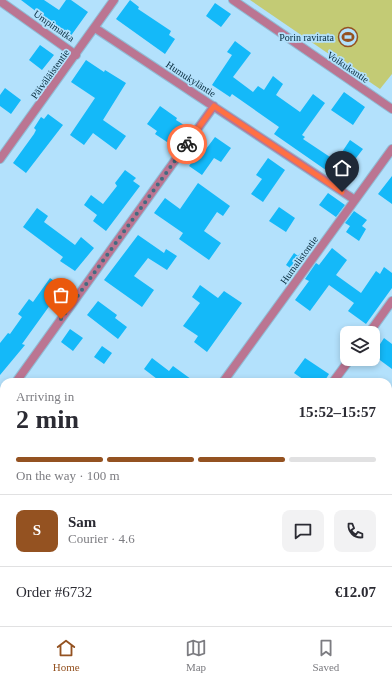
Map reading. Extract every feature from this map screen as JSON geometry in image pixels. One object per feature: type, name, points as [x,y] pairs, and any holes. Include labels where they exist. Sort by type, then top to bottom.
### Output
[{"type":"street","name":"Päiväläistentie","points":[[0,159],[114,0]]},
{"type":"street","name":"Voikukantie","points":[[233,0],[392,109]]},
{"type":"street","name":"Umpimatka","points":[[0,1],[76,55]]},
{"type":"street","name":"Humukyläntie","points":[[95,28],[355,200]]},
{"type":"street","points":[[19,378],[214,106]]},
{"type":"street","name":"Humalistontie","points":[[226,378],[392,149]]},
{"type":"street","points":[[374,326],[392,301]]},
{"type":"street","points":[[337,378],[345,366]]},
{"type":"green space","name":"Porin ravirata","points":[[250,0],[392,0],[392,74],[380,89]]},
{"type":"building","points":[[21,0],[44,0],[59,10],[66,0],[71,0],[88,12],[70,37]]},
{"type":"building","points":[[130,0],[139,7],[138,9],[171,31],[169,35],[175,39],[165,54],[116,19]]},
{"type":"building","points":[[215,3],[231,14],[221,27],[206,16]]},
{"type":"building","points":[[235,41],[251,53],[233,77],[253,92],[258,86],[264,90],[273,76],[283,84],[276,95],[300,112],[313,94],[325,103],[302,135],[305,137],[303,139],[336,161],[350,140],[363,149],[343,175],[336,171],[333,175],[274,134],[279,127],[232,94],[230,97],[212,85],[232,55],[227,52]]},
{"type":"building","points":[[40,45],[54,55],[42,70],[29,60]]},
{"type":"building","points":[[86,60],[104,72],[105,70],[126,83],[103,120],[126,136],[116,150],[93,133],[84,145],[70,135],[95,98],[71,82]]},
{"type":"building","points":[[5,88],[21,100],[11,114],[0,106],[0,95]]},
{"type":"building","points":[[344,92],[365,107],[353,125],[331,110]]},
{"type":"building","points":[[160,106],[184,125],[170,144],[155,134],[157,131],[147,124]]},
{"type":"building","points":[[48,114],[63,125],[26,173],[13,163],[34,134],[36,130],[34,128],[41,117],[44,119]]},
{"type":"building","points":[[215,137],[231,148],[221,162],[214,158],[202,175],[189,166],[203,147],[206,149]]},
{"type":"building","points":[[268,158],[285,170],[263,202],[251,194],[262,179],[256,175]]},
{"type":"building","points":[[125,170],[136,178],[133,181],[140,186],[106,231],[93,221],[97,215],[84,205],[91,195],[103,204],[117,186],[115,183]]},
{"type":"building","points":[[392,176],[392,204],[378,194]]},
{"type":"building","points":[[198,183],[230,206],[223,216],[217,212],[204,231],[221,243],[209,260],[179,239],[183,233],[154,213],[165,198],[180,209]]},
{"type":"building","points":[[328,193],[345,205],[336,217],[319,205]]},
{"type":"building","points":[[279,207],[295,218],[286,232],[269,221]]},
{"type":"building","points":[[37,208],[48,216],[44,222],[75,245],[81,237],[94,248],[75,271],[60,261],[63,257],[23,227]]},
{"type":"building","points":[[354,211],[367,220],[362,226],[366,229],[359,241],[346,232],[350,226],[345,223]]},
{"type":"building","points":[[138,235],[164,253],[166,249],[177,256],[167,270],[148,258],[134,276],[154,290],[142,307],[104,280]]},
{"type":"building","points":[[332,248],[347,260],[336,275],[361,293],[376,271],[380,274],[384,267],[392,273],[392,288],[366,324],[348,311],[354,303],[329,285],[310,311],[295,300],[309,281],[305,279],[316,263],[319,265]]},
{"type":"building","points":[[301,252],[307,256],[296,272],[286,265],[294,253],[298,256]]},
{"type":"building","points":[[50,278],[63,287],[22,344],[25,345],[0,375],[0,343],[8,333],[10,334],[22,317],[18,314],[29,299],[33,302]]},
{"type":"building","points":[[200,285],[218,298],[224,291],[242,303],[207,352],[194,342],[198,336],[183,326],[200,303],[192,297]]},
{"type":"building","points":[[98,301],[117,315],[115,318],[127,327],[118,339],[87,315]]},
{"type":"building","points":[[70,329],[83,338],[73,351],[61,342]]},
{"type":"building","points":[[384,338],[392,344],[392,369],[380,360],[380,344]]},
{"type":"building","points":[[102,346],[112,353],[104,364],[94,357]]},
{"type":"building","points":[[152,358],[169,371],[173,366],[190,378],[156,378],[144,369]]},
{"type":"building","points":[[305,358],[329,374],[326,378],[301,378],[294,373]]},
{"type":"way so far","points":[[61,319],[187,144]]},
{"type":"place","name":"Porin ravirata","points":[[348,37]]},
{"type":"route","points":[[187,144],[214,106],[342,192]]}]
